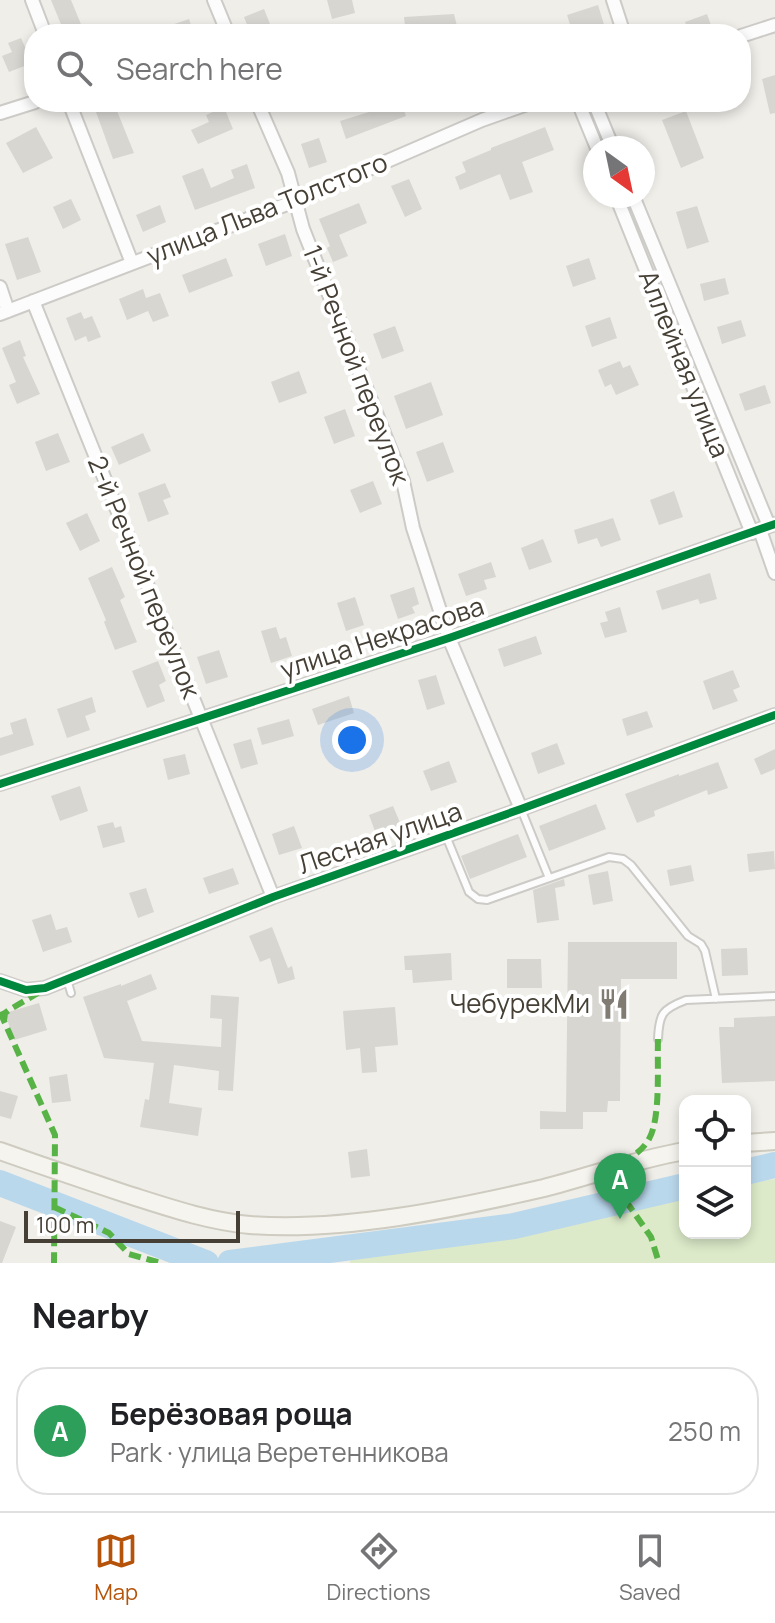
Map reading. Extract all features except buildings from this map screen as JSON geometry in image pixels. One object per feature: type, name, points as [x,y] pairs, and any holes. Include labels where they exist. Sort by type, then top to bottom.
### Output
[{"type":"main road","points":[[751,1143],[775,1141]]},
{"type":"main road","points":[[0,1151],[190,1215],[249,1224],[308,1225],[442,1209],[545,1187],[679,1152]]},
{"type":"street","points":[[32,0],[41,24]]},
{"type":"street","points":[[214,0],[224,24]]},
{"type":"street","points":[[613,0],[621,24]]},
{"type":"street","points":[[751,33],[775,25]]},
{"type":"street","points":[[0,113],[24,105]]},
{"type":"street","points":[[73,112],[132,263]]},
{"type":"street","name":"1-й Речной переулок","points":[[261,112],[288,173],[303,229],[403,481],[413,528],[449,638],[521,809]]},
{"type":"street","name":"улица Льва Толстого","points":[[4,312],[295,201],[505,112]]},
{"type":"street","points":[[582,112],[592,136]]},
{"type":"street","points":[[598,112],[608,136]]},
{"type":"street","name":"Аллейная улица","points":[[621,208],[764,528]]},
{"type":"street","name":"Аллейная улица","points":[[638,208],[764,528],[775,573]]},
{"type":"street","points":[[0,287],[4,312]]},
{"type":"street","name":"2-й Речной переулок","points":[[33,301],[273,897]]},
{"type":"street","name":"улица Некрасова","points":[[0,784],[449,638],[764,528]]},
{"type":"street","name":"Лесная улица","points":[[0,981],[26,990],[45,988],[273,897],[775,715]]},
{"type":"lane","points":[[521,809],[549,878]]},
{"type":"lane","points":[[446,836],[469,892],[478,899],[487,900],[609,857],[623,859],[688,936],[701,944],[716,999]]},
{"type":"lane","points":[[67,979],[71,993]]},
{"type":"lane","points":[[658,1039],[663,1012],[686,1000],[775,996]]},
{"type":"green space","points":[[775,1179],[775,1263],[350,1263],[352,1252],[679,1197],[679,1239],[751,1239],[751,1183]]},
{"type":"waterway","points":[[751,1171],[775,1165]]},
{"type":"waterway","points":[[0,1183],[206,1263]]},
{"type":"waterway","points":[[230,1263],[514,1226],[679,1187]]},
{"type":"marked path","points":[[4,1021],[5,1013],[38,993]]},
{"type":"marked path","points":[[0,1012],[55,1135],[54,1263]]},
{"type":"marked path","points":[[658,1039],[657,1105],[653,1130],[643,1148],[616,1167],[628,1204],[651,1237],[659,1263]]},
{"type":"marked path","points":[[54,1207],[109,1233],[129,1254],[161,1263]]},
{"type":"cycle path","points":[[0,784],[449,638],[775,524]]},
{"type":"cycle path","points":[[0,981],[26,990],[45,988],[273,897],[775,715]]},
{"type":"place","name":"ЧебурекМи","points":[[614,1004]]},
{"type":"place","name":"Берёзовая роща","points":[[620,1219]]}]
